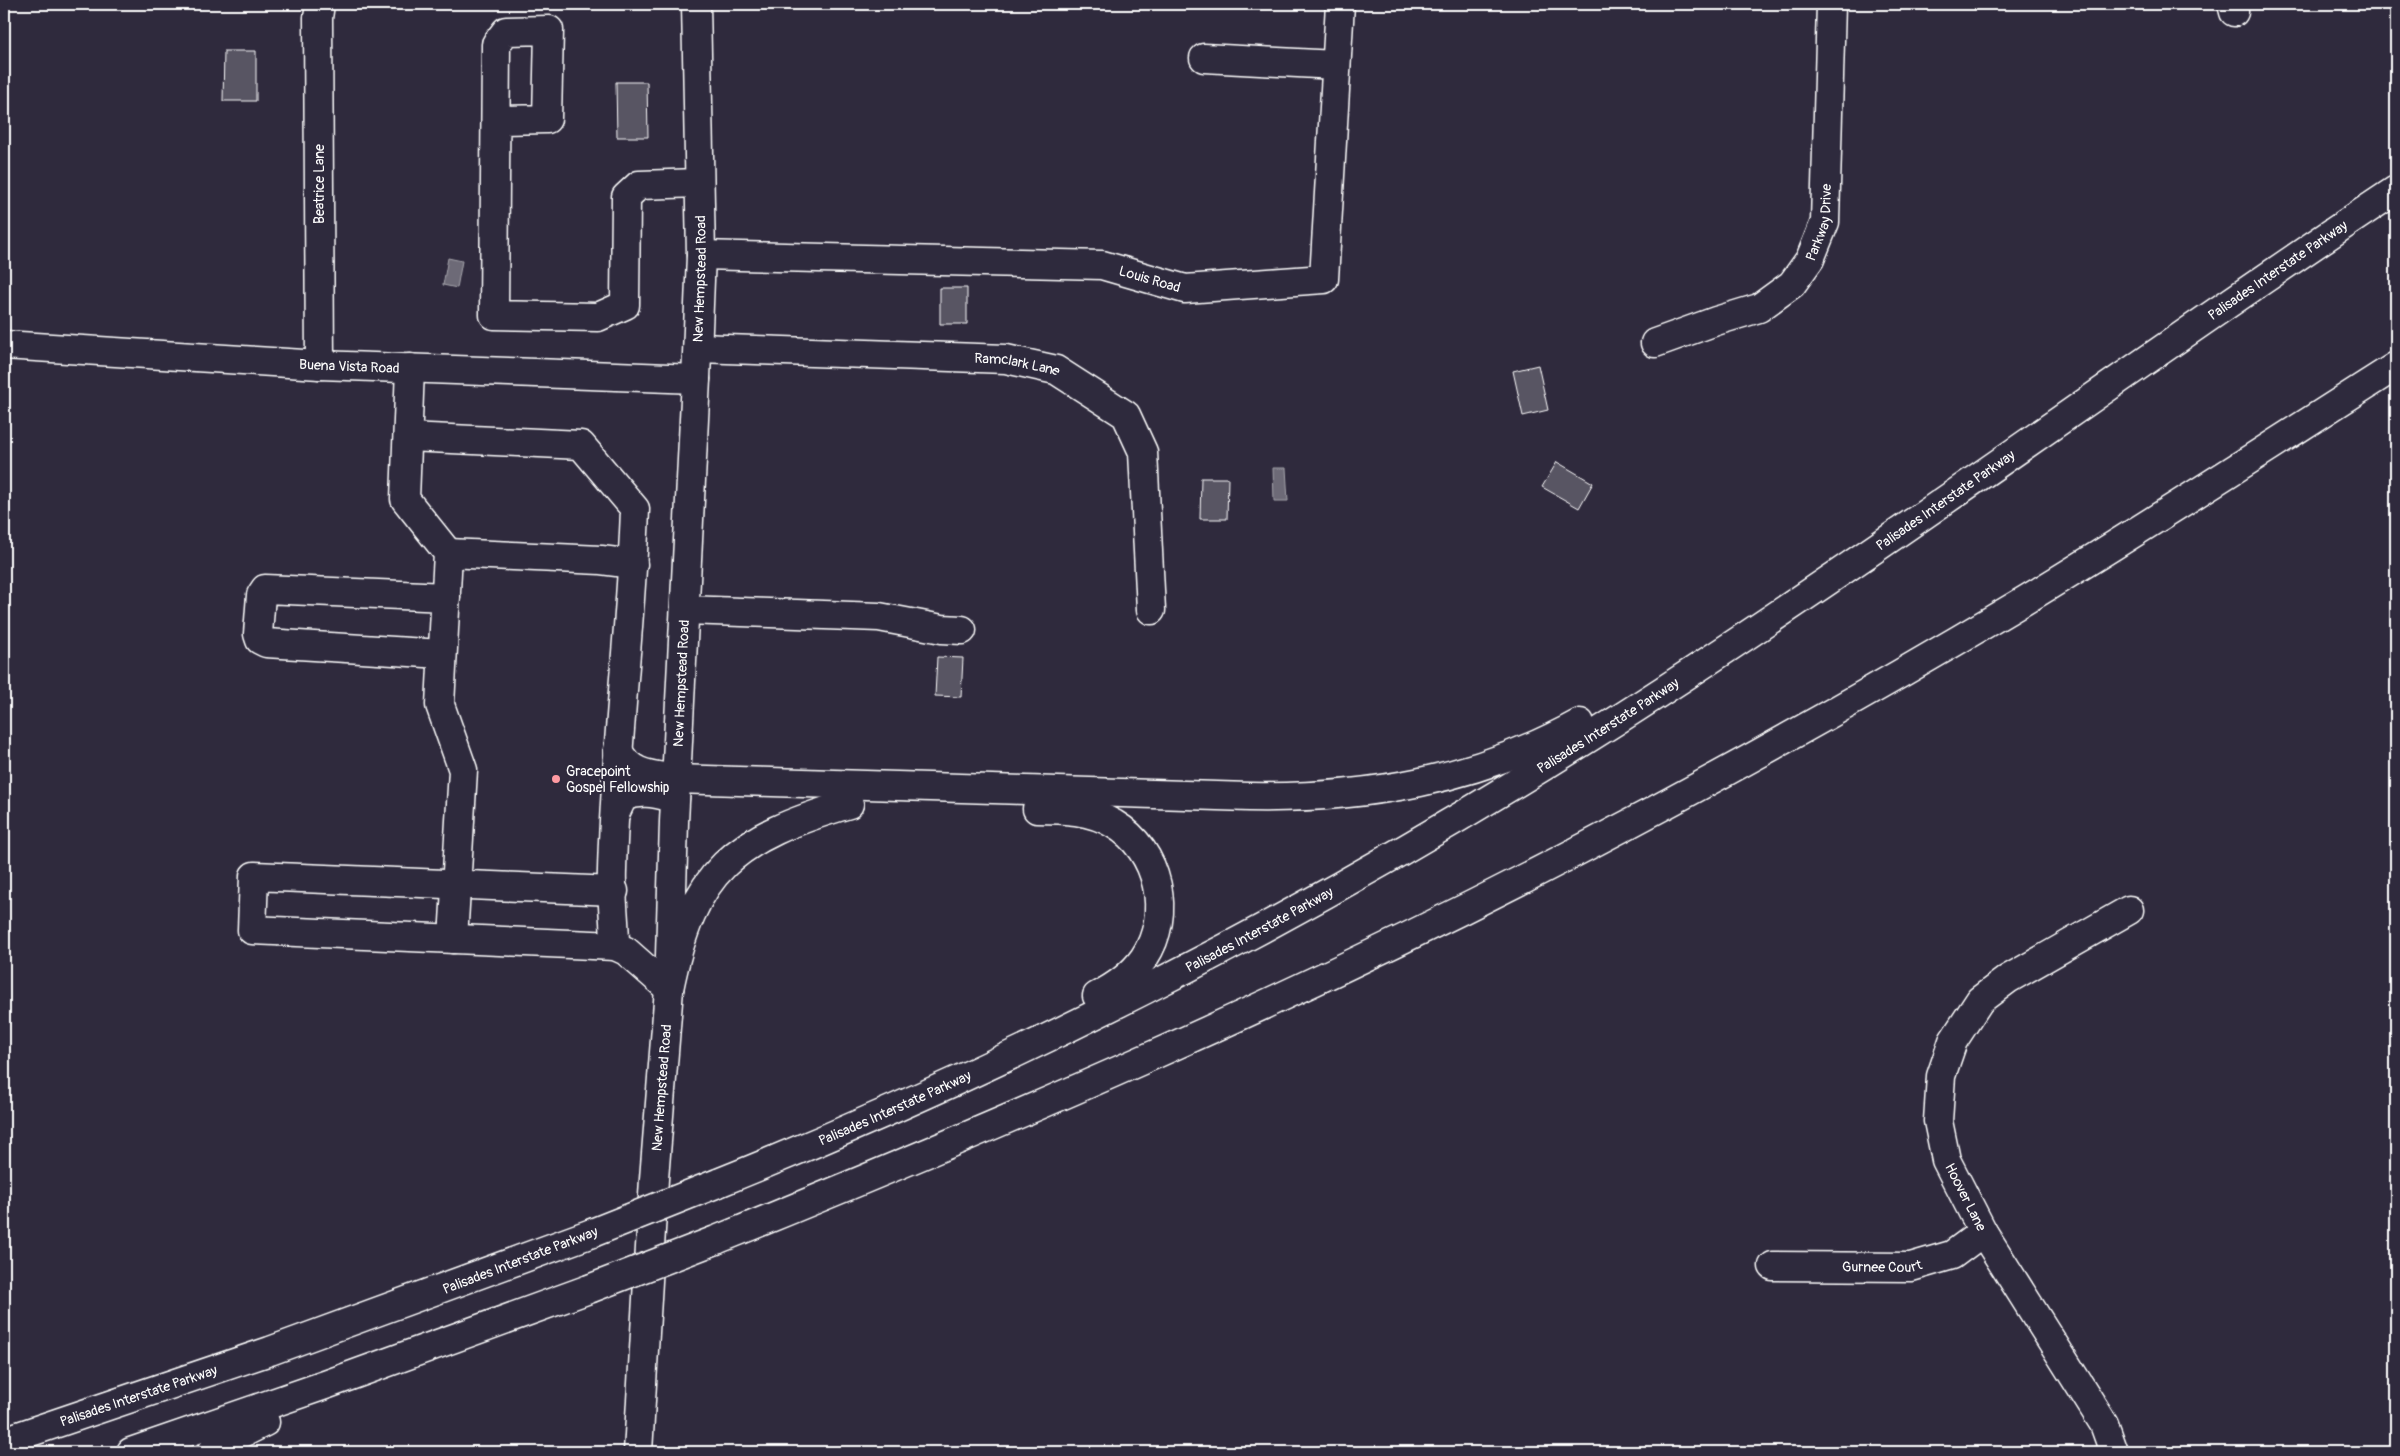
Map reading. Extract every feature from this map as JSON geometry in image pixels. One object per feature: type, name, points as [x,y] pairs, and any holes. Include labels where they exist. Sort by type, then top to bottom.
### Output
[{"type":"main road","name":"Beatrice Lane","points":[[320,4],[318,18],[320,364]]},
{"type":"main road","name":"New Hempstead Road","points":[[638,1452],[654,1179],[668,990],[698,348],[701,255],[696,4]]},
{"type":"main road","name":"Louis Road","points":[[701,255],[1102,265],[1185,289],[1324,279],[1340,4]]},
{"type":"main road","name":"Parkway Drive","points":[[1655,343],[1759,308],[1792,284],[1810,259],[1825,222],[1831,4]]},
{"type":"main road","points":[[1204,58],[1336,65]]},
{"type":"main road","points":[[496,120],[494,315],[598,317],[625,305],[626,196],[638,185],[699,183]]},
{"type":"main road","name":"Palisades Interstate Parkway","points":[[4,1441],[279,1348],[592,1233],[884,1114],[1146,989],[1339,886],[1457,818],[1582,742],[1772,618],[2396,190]]},
{"type":"main road","name":"Buena Vista Road","points":[[4,345],[320,364],[696,380]]},
{"type":"main road","name":"Ramclark Lane","points":[[698,348],[1006,359],[1056,370],[1126,415],[1143,452],[1151,610]]},
{"type":"main road","points":[[131,1452],[534,1310],[716,1240],[973,1134],[1183,1043],[1390,946],[1568,856],[1770,747],[1951,644],[2124,539],[2396,366]]},
{"type":"main road","points":[[410,368],[405,498],[448,553],[440,705],[463,770],[453,939]]},
{"type":"main road","points":[[408,437],[581,445],[635,509],[633,564],[629,593],[618,750],[612,873],[615,946]]},
{"type":"main road","points":[[448,553],[601,560],[633,564]]},
{"type":"main road","points":[[442,654],[266,643],[260,640],[258,634],[259,615],[261,595],[265,589],[271,588],[446,597]]},
{"type":"main road","points":[[685,610],[879,617],[942,629],[962,630]]},
{"type":"main road","points":[[615,814],[623,797],[632,793],[651,793],[676,788],[1274,797],[1344,794],[1391,789],[1460,774],[1526,751],[1772,618]]},
{"type":"main road","points":[[618,750],[627,766],[676,788],[849,804],[1052,809],[1089,814],[1115,824],[1135,841],[1155,876],[1160,902],[1157,925],[1150,948],[1138,966],[1122,981],[884,1114]]},
{"type":"main road","points":[[614,891],[254,876],[252,930],[615,946],[626,951],[668,990],[688,919],[701,892],[719,870],[742,850],[777,829],[849,804]]},
{"type":"main road","name":"Hoover Lane","points":[[2114,1452],[2104,1424],[1982,1232],[1946,1160],[1938,1122],[1941,1076],[1953,1041],[1980,1000],[2008,979],[2129,910]]},
{"type":"main road","name":"Gurnee Court","points":[[1773,1266],[1911,1267],[1952,1255],[1982,1232]]},
{"type":"main road","points":[[212,1452],[250,1429],[534,1310]]},
{"type":"shaded area","points":[[448,258],[462,261],[457,288],[443,285]]},
{"type":"shaded area","points":[[1273,468],[1286,468],[1288,501],[1274,501]]},
{"type":"building","points":[[224,51],[256,51],[256,101],[223,101]]},
{"type":"building","points":[[616,82],[647,82],[648,137],[617,137]]},
{"type":"building","points":[[940,288],[967,288],[967,324],[940,324]]},
{"type":"building","points":[[1538,365],[1548,410],[1523,416],[1513,371]]},
{"type":"building","points":[[1557,462],[1593,483],[1579,508],[1542,487]]},
{"type":"building","points":[[1201,478],[1228,478],[1227,519],[1200,519]]},
{"type":"building","points":[[937,657],[963,658],[961,697],[935,696]]},
{"type":"place","name":"Gracepoint Gospel Fellowship","points":[[556,779]]}]
